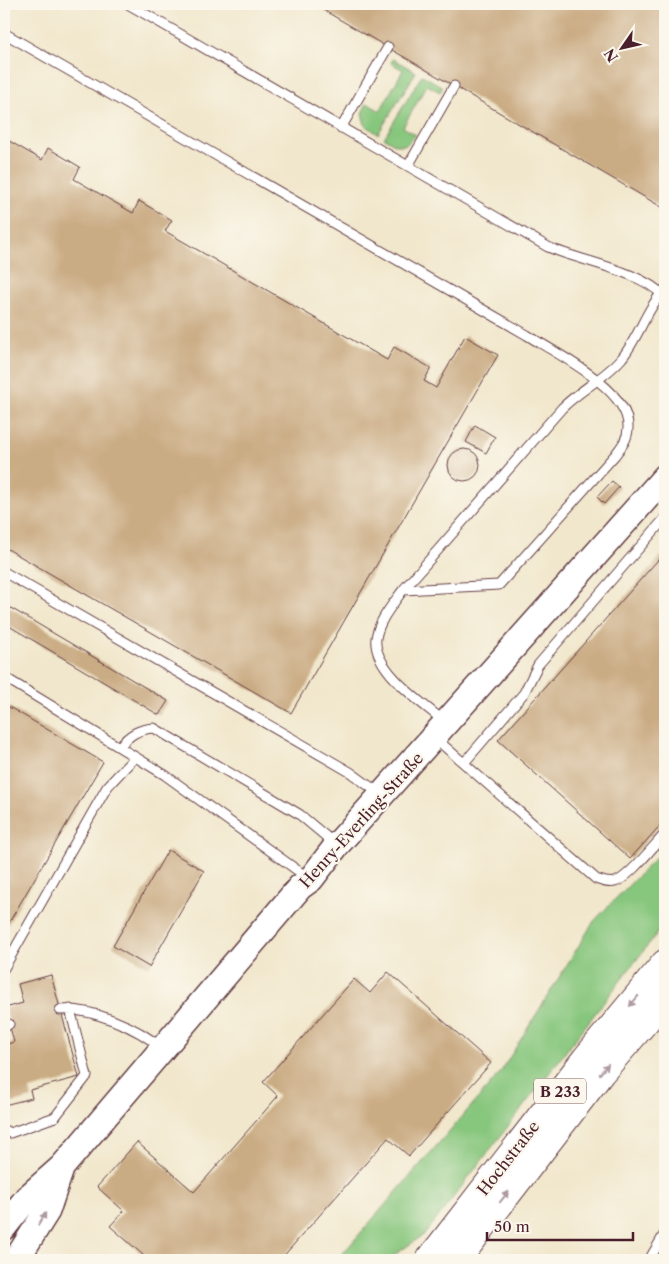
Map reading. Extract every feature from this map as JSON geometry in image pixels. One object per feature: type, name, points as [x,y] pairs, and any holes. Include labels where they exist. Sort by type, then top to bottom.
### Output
[{"type":"main road","name":"Hochstraße","points":[[430,1260],[586,1059],[665,964]]},
{"type":"main road","name":"Hochstraße","points":[[456,1260],[601,1072],[665,998]]},
{"type":"street","name":"Henry-Everling-Straße","points":[[4,1226],[27,1198],[62,1167],[161,1048],[178,1032],[212,988],[300,887],[311,879],[337,845],[441,731],[665,477]]},
{"type":"street","name":"Henry-Everling-Straße","points":[[16,1260],[47,1211],[62,1167]]},
{"type":"lane","points":[[128,4],[548,247],[571,257],[616,270],[664,293],[622,357],[597,381],[585,387],[562,408],[403,590],[379,628],[376,647],[387,671],[441,731],[464,763],[596,879],[606,883],[616,882],[625,876],[665,834]]},
{"type":"lane","points":[[4,33],[527,335],[597,381],[614,396],[624,412],[628,427],[624,442],[499,585],[403,590]]},
{"type":"lane","points":[[341,128],[388,47]]},
{"type":"lane","points":[[408,166],[454,86]]},
{"type":"lane","points":[[464,763],[524,693],[538,665],[665,518]]},
{"type":"lane","points":[[4,572],[350,772],[382,796]]},
{"type":"lane","points":[[4,677],[165,775],[262,847],[311,879]]},
{"type":"lane","points":[[119,747],[129,735],[143,728],[154,728],[299,814],[337,845]]},
{"type":"lane","points":[[4,968],[107,787],[135,757]]},
{"type":"lane","points":[[60,1010],[70,1009],[107,1018],[148,1036],[161,1048]]},
{"type":"lane","points":[[4,1130],[10,1133],[55,1117],[87,1076],[70,1009]]},
{"type":"lane","points":[[649,1260],[665,1233]]},
{"type":"green space","points":[[393,59],[416,72],[378,134],[365,125],[362,113],[367,103],[380,111],[403,70],[391,63]]},
{"type":"green space","points":[[422,75],[443,87],[440,92],[427,85],[403,127],[416,135],[406,145],[396,145],[384,138]]},
{"type":"green space","points":[[665,848],[665,923],[425,1234],[387,1260],[337,1260],[500,1073],[594,921]]},
{"type":"building","points":[[313,4],[665,4],[665,209],[454,86]]},
{"type":"building","points":[[4,138],[42,160],[48,148],[80,167],[74,179],[133,213],[139,201],[172,220],[165,231],[387,360],[394,347],[431,368],[424,381],[436,388],[465,336],[498,355],[291,713],[4,547]]},
{"type":"building","points":[[475,425],[495,437],[486,453],[466,442]]},
{"type":"building","points":[[464,449],[470,450],[475,454],[479,459],[479,471],[475,476],[470,480],[464,481],[458,480],[453,476],[449,471],[448,465],[449,459],[453,454],[458,450]]},
{"type":"building","points":[[612,481],[619,487],[604,504],[597,497]]},
{"type":"building","points":[[665,552],[665,820],[630,859],[498,740]]},
{"type":"building","points":[[4,604],[168,701],[159,715],[4,623]]},
{"type":"building","points":[[4,704],[103,762],[4,931]]},
{"type":"building","points":[[168,850],[204,871],[149,967],[113,946]]},
{"type":"building","points":[[388,972],[491,1063],[409,1156],[388,1138],[280,1260],[139,1260],[143,1255],[110,1226],[124,1211],[97,1187],[137,1142],[194,1192],[278,1096],[263,1082],[354,979],[370,993]]},
{"type":"building","points":[[51,975],[79,1077],[30,1090],[32,1098],[4,1105],[4,1045],[14,1042],[5,1008],[23,1003],[18,984]]}]
